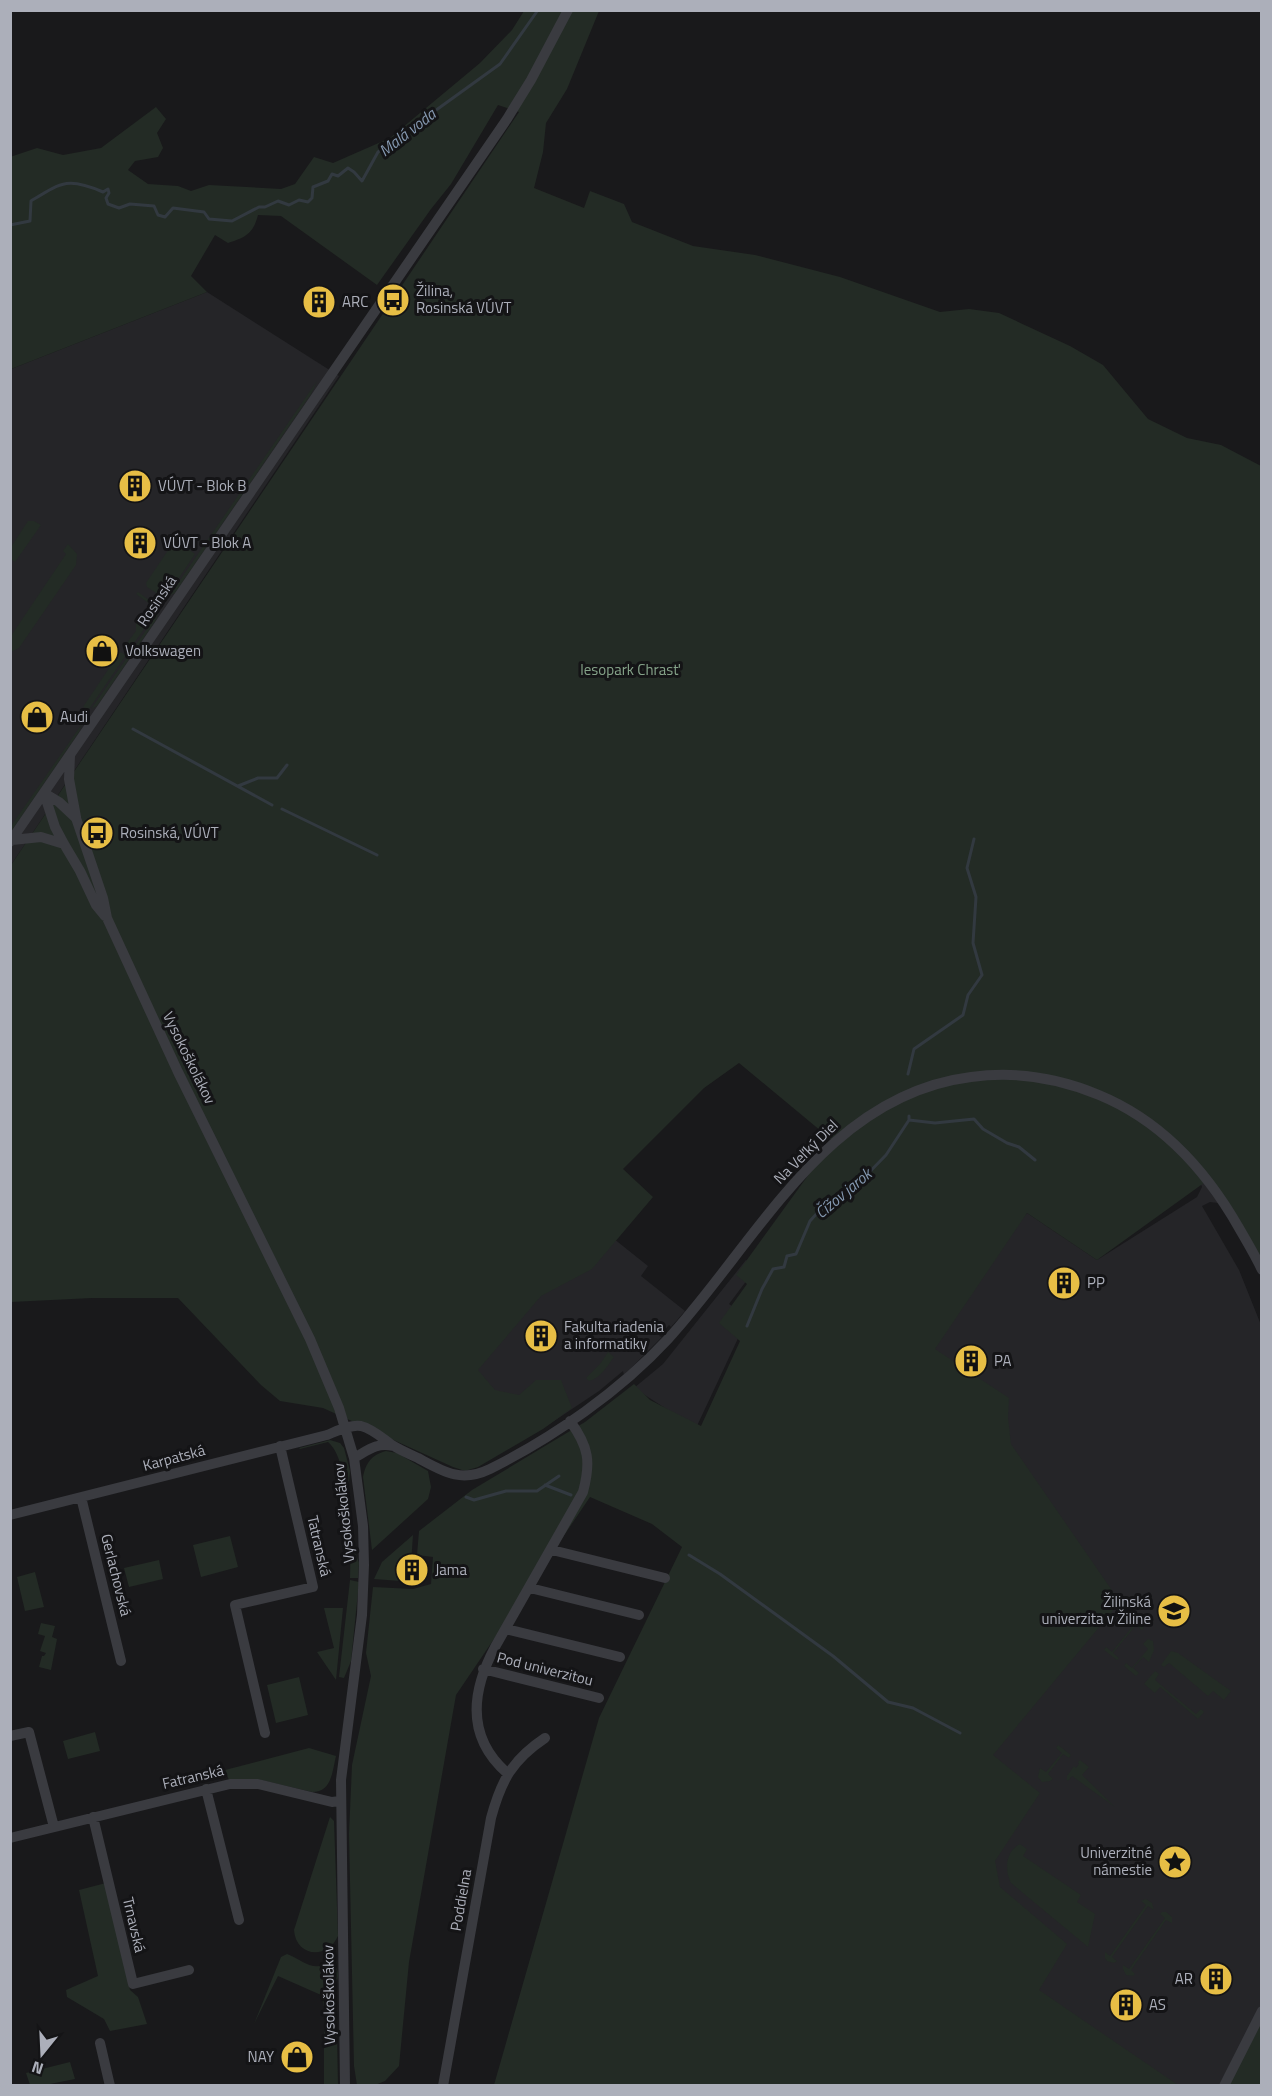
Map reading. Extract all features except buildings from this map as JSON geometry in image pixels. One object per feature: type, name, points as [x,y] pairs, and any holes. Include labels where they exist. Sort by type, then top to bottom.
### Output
[{"type":"street","name":"Rosinská","points":[[11,841],[507,119],[531,80],[568,10]]},
{"type":"street","name":"Vysokoškolákov","points":[[70,755],[69,778],[76,818],[103,898],[107,918]]},
{"type":"street","name":"Vysokoškolákov","points":[[44,794],[64,844],[96,904],[107,918],[178,1072],[310,1339],[346,1429],[354,1458],[363,1526],[364,1581],[362,1615],[342,1763],[340,1801],[345,2085]]},
{"type":"street","points":[[44,794],[59,802],[76,818]]},
{"type":"street","points":[[11,841],[41,837],[64,844]]},
{"type":"street","name":"Na Veľký Diel","points":[[346,1429],[361,1426],[377,1433],[393,1446],[445,1472],[470,1476],[491,1468],[570,1421],[618,1386],[659,1347],[693,1309],[793,1184],[832,1144],[862,1120],[894,1101],[946,1081],[993,1075],[1028,1076],[1089,1091],[1140,1116],[1173,1141],[1202,1172],[1234,1219],[1262,1270]]},
{"type":"street","name":"Pod univerzitou","points":[[507,1773],[489,1754],[483,1743],[479,1730],[477,1699],[483,1669],[583,1492],[589,1471],[586,1451],[570,1421]]},
{"type":"street","name":"Karpatská","points":[[10,1515],[346,1429]]},
{"type":"street","points":[[354,1458],[380,1444],[393,1446]]},
{"type":"street","name":"Tatranská","points":[[265,1733],[235,1605],[313,1587],[280,1446]]},
{"type":"street","name":"Gerlachovská","points":[[81,1497],[121,1661]]},
{"type":"street","points":[[552,1550],[665,1578]]},
{"type":"street","points":[[530,1588],[639,1615]]},
{"type":"street","name":"Pod univerzitou","points":[[506,1629],[620,1657]]},
{"type":"street","name":"Pod univerzitou","points":[[483,1669],[599,1698]]},
{"type":"street","points":[[10,1736],[28,1732],[54,1827]]},
{"type":"street","name":"Poddielna","points":[[443,2085],[491,1818],[498,1793],[507,1773],[517,1761],[545,1738]]},
{"type":"street","name":"Fatranská","points":[[10,1838],[206,1789],[244,1783],[258,1784],[332,1802],[340,1801]]},
{"type":"street","points":[[206,1789],[239,1920]]},
{"type":"street","name":"Trnavská","points":[[93,1817],[133,1984],[189,1971]]},
{"type":"street","points":[[1225,2084],[1262,2011]]},
{"type":"street","points":[[100,2043],[110,2085]]},
{"type":"shaded area","points":[[207,292],[339,376],[11,865],[11,369]]},
{"type":"shaded area","name":"Žilinská univerzita v Žiline","points":[[1198,1175],[1218,1203],[1210,1202],[1202,1206],[1239,1270],[1261,1325],[1261,2004],[1254,2022],[1219,2085],[972,2086],[921,1721],[889,1376],[1027,1213],[1097,1260],[1197,1197],[1202,1187]]},
{"type":"shaded area","points":[[584,1215],[648,1266],[641,1276],[685,1311],[671,1327],[669,1325],[659,1336],[662,1337],[624,1375],[623,1371],[599,1391],[542,1429],[460,1364]]},
{"type":"shaded area","points":[[746,1260],[756,1268],[729,1304],[748,1317],[696,1428],[634,1388],[663,1364]]},
{"type":"green space","name":"lesopark Chrasť","points":[[524,11],[599,11],[567,89],[546,123],[543,152],[534,188],[584,208],[590,191],[624,204],[632,222],[693,246],[755,255],[840,277],[940,312],[969,309],[999,313],[1070,346],[1103,365],[1148,419],[1187,438],[1221,445],[1261,466],[1261,1259],[1208,1180],[1097,1260],[1027,1213],[935,1349],[1009,1398],[1008,1418],[1011,1444],[1120,1602],[993,1755],[1040,1793],[995,1861],[1000,1887],[1067,1944],[1039,1990],[1178,2085],[494,2085],[599,1718],[682,1547],[652,1524],[590,1497],[456,1695],[409,1962],[399,2066],[385,2081],[375,2085],[357,2085],[354,2066],[349,1834],[352,1765],[371,1676],[366,1653],[373,1587],[413,1589],[431,1584],[433,1557],[417,1555],[419,1531],[472,1490],[585,1422],[634,1384],[650,1400],[701,1426],[740,1341],[719,1323],[747,1284],[736,1275],[833,1141],[739,1063],[704,1088],[623,1169],[653,1197],[592,1269],[541,1296],[478,1370],[495,1390],[519,1395],[536,1380],[561,1380],[572,1408],[543,1429],[478,1467],[465,1471],[453,1467],[323,1408],[280,1401],[261,1385],[178,1298],[92,1298],[11,1302],[11,865],[519,112],[498,105],[451,184],[377,285],[281,216],[258,215],[251,231],[240,239],[228,243],[215,235],[191,276],[207,292],[11,369],[10,157],[37,148],[63,155],[101,148],[156,107],[166,119],[157,133],[163,148],[158,157],[135,161],[128,170],[148,184],[178,186],[191,191],[209,185],[281,189],[295,184],[314,157],[333,163],[390,138],[480,63],[512,30]]},
{"type":"green space","points":[[317,381],[311,394],[175,593],[169,596]]},
{"type":"green space","points":[[28,521],[41,525],[15,562],[11,559],[11,547]]},
{"type":"green space","points":[[175,540],[195,554],[167,596],[161,596],[147,587],[146,583]]},
{"type":"green space","points":[[68,544],[77,554],[76,565],[19,648],[11,652],[11,636],[66,554],[63,551]]},
{"type":"green space","points":[[138,592],[153,603],[157,610],[130,649],[126,644],[136,631],[136,623],[150,604],[136,594]]},
{"type":"green space","points":[[158,613],[156,620],[97,706],[91,709]]},
{"type":"green space","points":[[120,652],[126,655],[89,709],[83,707]]},
{"type":"green space","points":[[82,724],[79,732],[11,832],[11,826]]},
{"type":"green space","points":[[608,1352],[614,1357],[600,1374],[589,1381],[586,1378]]},
{"type":"green space","points":[[330,1440],[340,1443],[344,1448],[350,1471],[348,1493],[352,1543],[359,1563],[358,1578],[350,1578],[348,1506],[336,1452],[328,1442],[299,1448]]},
{"type":"green space","points":[[386,1451],[397,1453],[428,1471],[431,1487],[428,1499],[372,1550],[363,1477],[370,1460]]},
{"type":"green space","points":[[413,1535],[411,1564],[401,1569],[400,1581],[374,1579],[382,1562]]},
{"type":"green space","points":[[230,1536],[238,1567],[201,1577],[193,1545]]},
{"type":"green space","points":[[159,1560],[163,1579],[129,1587],[124,1568]]},
{"type":"green space","points":[[35,1572],[44,1607],[25,1611],[17,1577]]},
{"type":"green space","points":[[350,1580],[359,1582],[351,1661],[344,1678],[339,1677]]},
{"type":"green space","points":[[324,1608],[343,1608],[336,1680],[317,1652],[334,1648]]},
{"type":"green space","points":[[1142,1615],[1145,1625],[1142,1630],[1136,1625],[1113,1653],[1119,1658],[1117,1660],[1104,1650],[1106,1647],[1112,1652],[1137,1621],[1132,1616]]},
{"type":"green space","points":[[41,1623],[55,1626],[52,1637],[57,1639],[51,1670],[39,1667],[42,1656],[46,1653],[40,1651],[45,1636],[38,1634]]},
{"type":"green space","points":[[1148,1639],[1153,1641],[1154,1650],[1149,1662],[1143,1657],[1133,1668],[1139,1673],[1136,1676],[1124,1666],[1126,1663],[1132,1668],[1148,1649],[1143,1644]]},
{"type":"green space","points":[[1171,1651],[1178,1653],[1231,1691],[1224,1700],[1213,1691],[1208,1696],[1169,1663],[1164,1667],[1161,1665]]},
{"type":"green space","points":[[1155,1671],[1159,1674],[1155,1680],[1196,1714],[1201,1709],[1204,1712],[1198,1719],[1160,1687],[1155,1693],[1144,1684]]},
{"type":"green space","points":[[299,1677],[308,1715],[276,1723],[267,1685]]},
{"type":"green space","points":[[95,1732],[100,1751],[68,1759],[63,1741]]},
{"type":"green space","points":[[1058,1745],[1071,1755],[1069,1758],[1063,1754],[1048,1774],[1053,1779],[1042,1782],[1038,1777],[1040,1768],[1046,1772],[1062,1753],[1056,1748]]},
{"type":"green space","points":[[309,1748],[336,1756],[330,1780],[324,1789],[319,1791],[312,1792],[257,1779],[229,1780],[225,1770]]},
{"type":"green space","points":[[1080,1760],[1089,1767],[1082,1775],[1115,1807],[1072,1776],[1067,1780],[1067,1776],[1074,1766],[1076,1768]]},
{"type":"green space","points":[[330,1817],[334,1821],[338,1936],[327,1949],[313,1952],[300,1946],[294,1930]]},
{"type":"green space","points":[[1020,1844],[1027,1849],[1023,1856],[1081,1895],[1077,1902],[1095,1914],[1088,1947],[1011,1883],[1007,1872],[1009,1856]]},
{"type":"green space","points":[[106,1883],[130,1990],[138,1997],[147,2024],[110,2031],[104,2019],[67,1997],[66,1990],[98,1976],[79,1890]]},
{"type":"green space","points":[[1146,1899],[1152,1903],[1154,1910],[1148,1906],[1112,1957],[1117,1961],[1114,1963],[1107,1961],[1105,1952],[1110,1956],[1146,1905],[1141,1901]]},
{"type":"green space","points":[[1162,1912],[1172,1917],[1172,1923],[1166,1920],[1131,1970],[1135,1974],[1126,1975],[1123,1965],[1129,1969],[1165,1918],[1160,1914]]},
{"type":"green space","points":[[287,1954],[313,1966],[331,1962],[337,1969],[338,2085],[324,2085],[324,2007],[321,1995],[278,1976],[254,2024],[281,1957]]},
{"type":"green space","points":[[1261,2012],[1261,2085],[1221,2086]]},
{"type":"green space","points":[[70,2062],[75,2079],[45,2085],[30,2085],[26,2073]]},
{"type":"waterway","name":"Malá voda","points":[[10,225],[30,221],[31,201],[50,189],[73,183],[103,192],[108,189],[109,193],[106,198],[108,204],[119,208],[130,204],[154,206],[158,215],[165,217],[173,208],[204,212],[209,219],[232,221],[259,207],[265,207],[278,201],[289,205],[299,200],[308,202],[312,198],[313,187],[328,181],[332,174],[338,176],[348,168],[362,181],[378,152],[500,64],[538,10]]},
{"type":"waterway","points":[[133,729],[272,805]]},
{"type":"waterway","points":[[238,786],[258,778],[277,778],[287,765]]},
{"type":"waterway","points":[[282,809],[377,855]]},
{"type":"waterway","name":"Čížov jarok","points":[[908,1074],[914,1049],[963,1015],[968,995],[982,975],[973,943],[976,897],[967,868],[974,839]]},
{"type":"waterway","name":"Čížov jarok","points":[[747,1326],[773,1269],[784,1267],[787,1256],[796,1254],[810,1221],[819,1211],[852,1190],[886,1155],[909,1120],[909,1116]]},
{"type":"waterway","points":[[909,1120],[935,1123],[974,1119],[983,1129],[1019,1147],[1035,1160]]},
{"type":"waterway","name":"Čížov jarok","points":[[466,1497],[474,1500],[506,1491],[537,1491],[559,1476]]},
{"type":"waterway","points":[[545,1485],[571,1495]]},
{"type":"waterway","points":[[689,1555],[720,1574],[833,1656],[888,1702],[913,1708],[960,1733]]},
{"type":"place","name":"Žilina, Rosinská VÚVT","points":[[393,300]]},
{"type":"place","name":"ARC","points":[[319,302]]},
{"type":"place","name":"VÚVT - Blok B","points":[[135,486]]},
{"type":"place","name":"VÚVT - Blok A","points":[[140,543]]},
{"type":"place","name":"Volkswagen","points":[[102,651]]},
{"type":"place","name":"Audi","points":[[37,717]]},
{"type":"place","name":"Rosinská, VÚVT","points":[[97,833]]},
{"type":"place","name":"PP","points":[[1064,1283]]},
{"type":"place","name":"Fakulta riadenia a informatiky","points":[[541,1336]]},
{"type":"place","name":"PA","points":[[971,1361]]},
{"type":"place","name":"Jama","points":[[412,1570]]},
{"type":"place","name":"Žilinská univerzita v Žiline","points":[[1174,1611]]},
{"type":"place","name":"Univerzitné námestie","points":[[1175,1862]]},
{"type":"place","name":"AR","points":[[1216,1979]]},
{"type":"place","name":"AS","points":[[1126,2005]]},
{"type":"place","name":"NAY","points":[[297,2057]]}]
